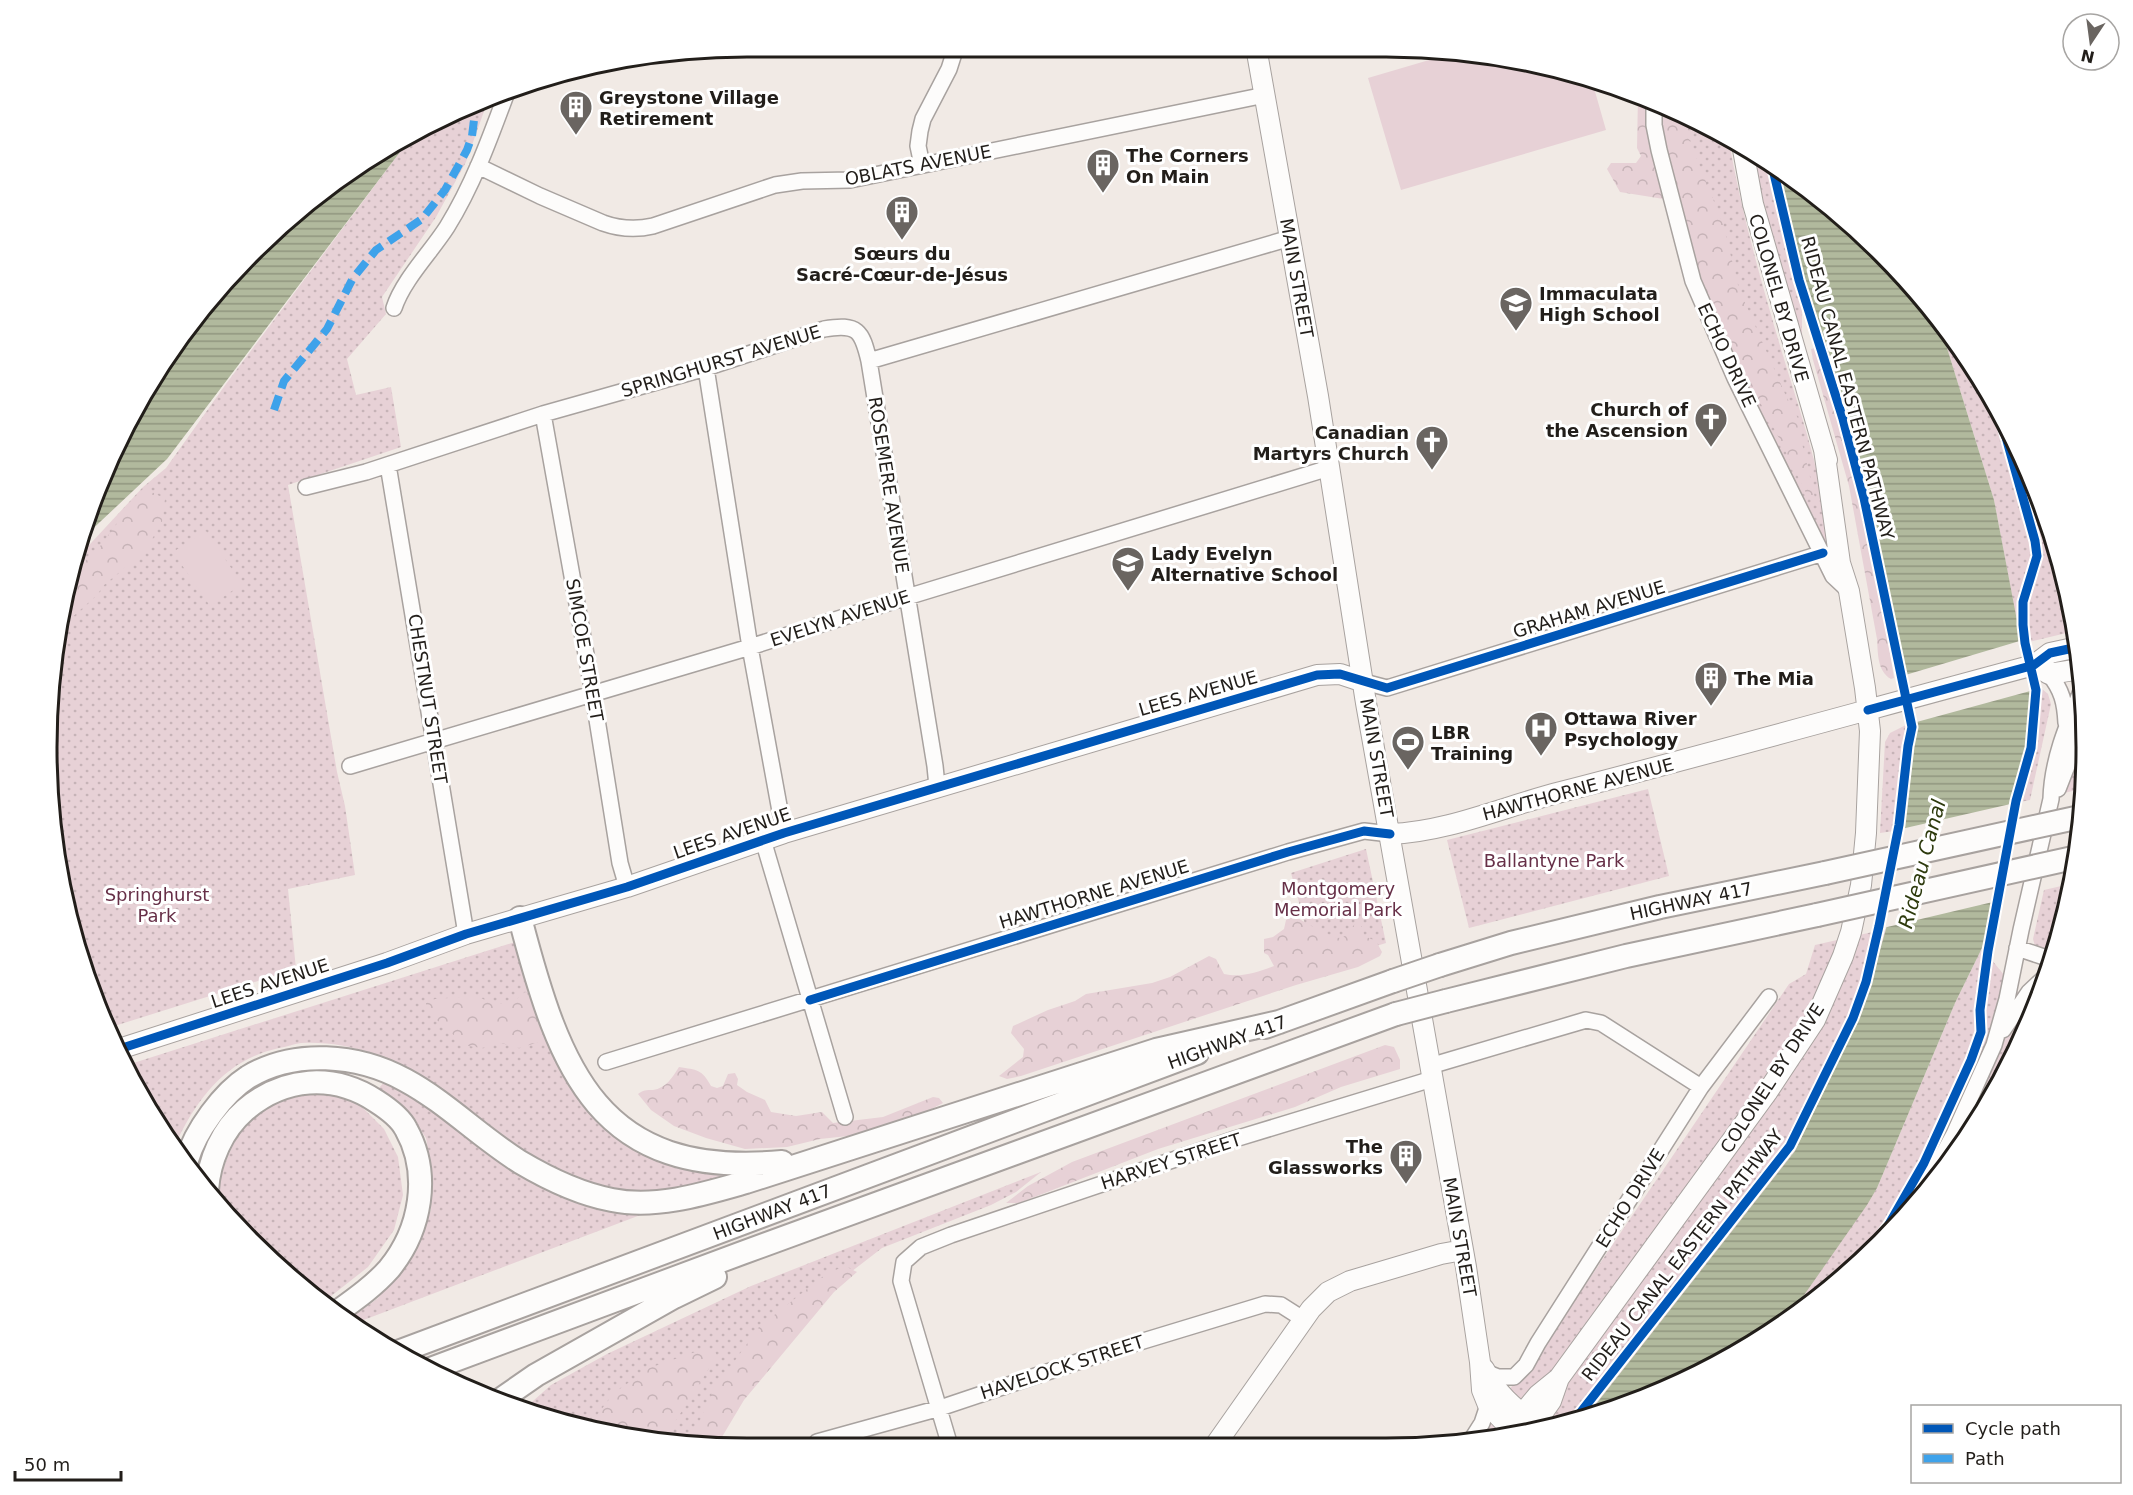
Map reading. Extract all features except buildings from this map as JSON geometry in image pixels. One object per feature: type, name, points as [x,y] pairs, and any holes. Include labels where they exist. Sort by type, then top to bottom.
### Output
[{"type":"highway","name":"HIGHWAY 417","points":[[408,1348],[1279,1022],[1440,965],[1511,943],[1649,909],[2072,819]]},
{"type":"highway","points":[[440,1366],[1396,1014],[1626,956],[2067,860]]},
{"type":"highway","points":[[520,918],[541,988],[567,1058],[593,1100],[604,1113],[630,1135],[671,1154],[719,1162],[773,1163],[834,1154]]},
{"type":"highway","points":[[189,1153],[210,1114],[237,1084],[264,1068],[296,1060],[326,1058],[358,1062],[404,1079],[520,1162],[583,1192],[612,1200],[638,1203],[693,1196],[746,1182],[1156,1050],[1279,1022]]},
{"type":"highway","points":[[208,1178],[219,1143],[237,1117],[260,1098],[286,1086],[308,1082],[331,1083],[364,1093],[388,1108],[405,1127],[416,1152],[421,1182],[417,1213],[405,1244],[388,1270],[343,1307]]},
{"type":"highway","points":[[508,1394],[536,1375],[674,1297],[833,1220]]},
{"type":"main road","name":"MAIN STREET","points":[[1258,57],[1483,1367],[1482,1390],[1488,1405]]},
{"type":"main road","name":"COLONEL BY DRIVE","points":[[1521,1425],[1538,1395],[1559,1378],[1768,1091],[1815,1020],[1843,956],[1861,885],[1866,833],[1870,731],[1848,591],[1850,564],[1841,507],[1753,204],[1745,158]]},
{"type":"main road","name":"HAWTHORNE AVENUE","points":[[2042,669],[2050,653],[2069,649]]},
{"type":"main road","name":"HAWTHORNE AVENUE","points":[[1390,834],[1411,833],[1436,827],[1895,703],[2042,669],[2071,669]]},
{"type":"main road","name":"LEES AVENUE","points":[[125,1047],[387,963],[466,934],[627,887],[784,832],[937,786],[1317,675],[1340,674],[1364,682]]},
{"type":"main road","points":[[1220,1438],[1303,1319],[1319,1300],[1339,1286],[1379,1272],[1463,1250]]},
{"type":"main road","name":"MAIN STREET","points":[[1483,1367],[1519,1425]]},
{"type":"main road","points":[[1488,1405],[1518,1425]]},
{"type":"street","points":[[922,165],[918,146],[923,119],[949,69],[953,57]]},
{"type":"street","name":"OBLATS AVENUE","points":[[478,166],[603,223],[635,229],[654,225],[775,185],[802,181],[850,180],[1265,94]]},
{"type":"street","points":[[394,308],[400,293],[448,225],[478,166],[503,103]]},
{"type":"street","name":"ECHO DRIVE","points":[[1654,112],[1659,150],[1694,281],[1735,378],[1833,576],[1848,591]]},
{"type":"street","points":[[869,362],[1290,238]]},
{"type":"street","name":"SPRINGHURST AVENUE","points":[[306,487],[388,465],[543,414],[706,368],[824,329],[838,326],[853,328],[863,338],[869,362]]},
{"type":"street","name":"ROSEMERE AVENUE","points":[[869,362],[937,786]]},
{"type":"street","points":[[706,368],[750,646],[784,832]]},
{"type":"street","name":"SIMCOE STREET","points":[[543,414],[593,693],[620,863],[627,887]]},
{"type":"street","name":"CHESTNUT STREET","points":[[388,465],[466,934]]},
{"type":"street","name":"EVELYN AVENUE","points":[[350,766],[1329,468]]},
{"type":"street","name":"GRAHAM AVENUE","points":[[1364,682],[1386,688],[1823,553]]},
{"type":"street","points":[[2042,669],[2059,685],[2064,699],[2066,728]]},
{"type":"street","points":[[1994,1045],[2007,999],[2051,799],[2052,782],[2066,728],[2075,706]]},
{"type":"street","points":[[2051,799],[2060,784],[2076,743]]},
{"type":"street","name":"HAWTHORNE AVENUE","points":[[606,1062],[1288,852],[1365,831],[1390,834]]},
{"type":"street","points":[[763,840],[845,1117]]},
{"type":"street","points":[[2017,948],[2043,957]]},
{"type":"street","points":[[1943,1155],[1994,1045],[2022,1001],[2030,992]]},
{"type":"street","name":"ECHO DRIVE","points":[[1483,1367],[1498,1377],[1514,1377],[1526,1365],[1701,1087],[1769,997]]},
{"type":"street","name":"HARVEY STREET","points":[[939,1408],[901,1281],[904,1262],[921,1247],[1586,1020],[1601,1023],[1701,1087]]},
{"type":"street","name":"HAVELOCK STREET","points":[[831,1438],[939,1408],[1107,1352],[1265,1304],[1274,1303],[1282,1306],[1303,1319]]},
{"type":"street","points":[[1477,1432],[1488,1405]]},
{"type":"street","points":[[939,1408],[948,1438]]},
{"type":"green space","points":[[1435,58],[1520,70],[1595,90],[1606,130],[1401,190],[1368,78]]},
{"type":"green space","points":[[1638,105],[1687,126],[1688,137],[1723,224],[1739,289],[1786,396],[1801,424],[1801,439],[1815,498],[1807,495],[1725,337],[1707,310],[1676,201],[1620,192],[1607,169],[1611,163],[1636,163],[1641,156],[1637,148]]},
{"type":"green space","name":"Springhurst Park","points":[[485,109],[466,162],[436,217],[382,297],[386,314],[347,359],[356,395],[391,387],[401,447],[288,485],[337,772],[345,806],[355,875],[288,889],[296,969],[116,1026],[94,969],[70,882],[58,793],[58,702],[63,657],[70,613],[88,547],[143,487],[166,468],[400,152],[442,128]]},
{"type":"green space","points":[[1664,116],[1731,150],[1753,248],[1806,429],[1823,503],[1828,551],[1810,510],[1743,378],[1714,311]]},
{"type":"green space","points":[[1754,164],[1771,174],[1802,309],[1802,337],[1798,338],[1773,251]]},
{"type":"green space","points":[[1946,345],[1983,402],[2005,442],[2023,483],[2052,569],[2066,633],[2021,644],[1994,500]]},
{"type":"green space","points":[[1815,348],[1860,499],[1883,603],[1894,678],[1891,679],[1886,676],[1879,661],[1849,486],[1813,360],[1811,349]]},
{"type":"green space","points":[[154,493],[165,499],[162,522],[145,551],[104,585],[97,595],[69,620],[83,564],[98,549],[141,494]]},
{"type":"green space","points":[[206,531],[242,584],[210,606],[173,552]]},
{"type":"green space","points":[[2041,688],[2048,694],[2051,704],[2030,800],[2020,802],[2036,738],[2039,689]]},
{"type":"green space","points":[[1906,725],[1901,787],[1894,831],[1880,833],[1885,742],[1890,733]]},
{"type":"green space","points":[[2076,762],[2075,790],[2064,793]]},
{"type":"green space","name":"Ballantyne Park","points":[[1648,789],[1669,876],[1469,928],[1447,840]]},
{"type":"green space","name":"Montgomery Memorial Park","points":[[1366,849],[1386,943],[1316,965],[1291,873]]},
{"type":"green space","points":[[2062,886],[2045,950],[2035,946],[2033,939],[2044,890]]},
{"type":"green space","points":[[1294,916],[1337,938],[1343,937],[1354,925],[1359,924],[1364,936],[1376,941],[1382,952],[1380,956],[1358,967],[1296,985],[1021,1076],[1007,1079],[999,1076],[1023,1057],[1024,1049],[1011,1033],[1013,1026],[1075,1001],[1086,994],[1152,983],[1170,977],[1209,956],[1216,959],[1224,974],[1249,974],[1274,966],[1268,955],[1264,953],[1264,939],[1273,937],[1284,929],[1286,920]]},
{"type":"green space","points":[[1886,929],[1862,1012],[1795,1151],[1596,1404],[1520,1425],[1482,1431],[1512,1386],[1544,1346],[1789,984],[1806,974],[1815,945]]},
{"type":"green space","points":[[518,941],[622,1139],[733,1169],[734,1176],[702,1185],[653,1193],[620,1191],[582,1181],[540,1162],[497,1133],[438,1087],[412,1071],[366,1051],[334,1044],[298,1043],[244,1061],[229,1071],[204,1096],[178,1138],[133,1063]]},
{"type":"green space","points":[[1982,948],[2027,1003],[2005,1053],[1983,1093],[1960,1131],[1933,1168],[1874,1236],[1841,1267],[1802,1298],[1877,1188],[1955,1003]]},
{"type":"green space","points":[[525,992],[533,995],[541,1013],[546,1040],[519,1048],[501,1043],[482,1048],[462,1045],[450,1031],[427,1012],[426,1003],[435,999],[477,996],[493,1004],[511,1004]]},
{"type":"green space","points":[[1385,1045],[1394,1047],[1400,1060],[1400,1069],[1341,1087],[1295,1107],[1158,1149],[1019,1203],[1006,1203],[1028,1186],[1072,1162]]},
{"type":"green space","points":[[679,1067],[698,1071],[705,1076],[711,1086],[717,1088],[723,1086],[728,1074],[735,1073],[738,1079],[737,1085],[765,1100],[771,1112],[796,1116],[822,1112],[833,1123],[883,1117],[933,1097],[939,1098],[943,1103],[916,1117],[857,1135],[820,1139],[787,1147],[745,1149],[674,1126],[651,1110],[638,1094],[662,1087]]},
{"type":"green space","points":[[385,1081],[455,1124],[651,1211],[362,1321],[355,1315],[377,1299],[413,1257],[431,1210],[432,1170],[426,1138],[409,1113],[379,1088]]},
{"type":"green space","points":[[309,1092],[335,1094],[361,1106],[384,1129],[398,1157],[403,1195],[394,1230],[368,1267],[330,1297],[292,1267],[259,1236],[218,1191],[225,1163],[248,1121],[257,1110],[283,1098]]},
{"type":"green space","points":[[1041,1172],[1016,1192],[991,1205],[882,1248],[825,1292],[710,1437],[613,1425],[531,1403],[551,1385],[607,1354],[751,1286]]},
{"type":"green space","points":[[845,1266],[857,1272],[834,1292],[744,1400],[722,1437],[693,1436],[713,1391],[759,1327],[826,1274]]},
{"type":"green space","points":[[704,1349],[716,1353],[711,1365],[668,1433],[593,1420],[614,1393],[649,1368]]},
{"type":"water","points":[[400,151],[400,152],[167,459],[93,528],[128,442],[150,402],[173,364],[228,292],[292,228],[364,173]]},
{"type":"water","name":"Rideau Canal","points":[[1780,181],[1841,228],[1874,259],[1905,292],[1946,345],[1994,500],[2031,694],[2026,752],[2016,784],[1993,908],[1982,948],[1955,1003],[1877,1188],[1867,1205],[1802,1298],[1769,1322],[1691,1367],[1596,1404],[1795,1151],[1862,1012],[1886,929],[1904,831],[1917,722],[1904,673],[1885,570],[1866,492],[1847,421],[1803,278]]},
{"type":"pier","points":[[2023,640],[2034,690],[1913,723],[1902,676]]},
{"type":"pier","points":[[2015,803],[1997,901],[1883,928],[1901,829]]},
{"type":"marked path","points":[[274,410],[284,381],[327,329],[353,278],[376,250],[422,219],[445,190],[467,150],[472,136],[474,114]]},
{"type":"cycle path","name":"RIDEAU CANAL EASTERN PATHWAY","points":[[1584,1408],[1790,1146],[1853,1018],[1866,982],[1899,825],[1912,727],[1864,498],[1843,419],[1799,280],[1775,177]]},
{"type":"cycle path","points":[[1895,1213],[1924,1163],[1971,1060],[1981,1032],[1980,1010],[1988,951],[2016,801],[2031,748],[2036,690],[2025,643],[2023,602],[2037,556],[2012,457]]},
{"type":"cycle path","points":[[125,1047],[387,963],[466,934],[627,887],[784,833],[1317,675],[1340,674],[1387,688],[1823,553]]},
{"type":"cycle path","points":[[1868,710],[2034,665],[2050,653],[2069,649]]},
{"type":"cycle path","points":[[810,1000],[1288,852],[1364,831],[1390,834]]},
{"type":"place","name":"Greystone Village Retirement","points":[[576,136]]},
{"type":"place","name":"The Corners On Main","points":[[1103,194]]},
{"type":"place","name":"Sœurs du Sacré-Cœur-de-Jésus","points":[[902,241]]},
{"type":"place","name":"Immaculata High School","points":[[1516,332]]},
{"type":"place","name":"Church of the Ascension","points":[[1711,448]]},
{"type":"place","name":"Canadian Martyrs Church","points":[[1432,471]]},
{"type":"place","name":"Lady Evelyn Alternative School","points":[[1128,592]]},
{"type":"place","name":"The Mia","points":[[1711,707]]},
{"type":"place","name":"Ottawa River Psychology","points":[[1541,757]]},
{"type":"place","name":"LBR Training","points":[[1408,771]]},
{"type":"place","name":"The Glassworks","points":[[1406,1185]]}]
